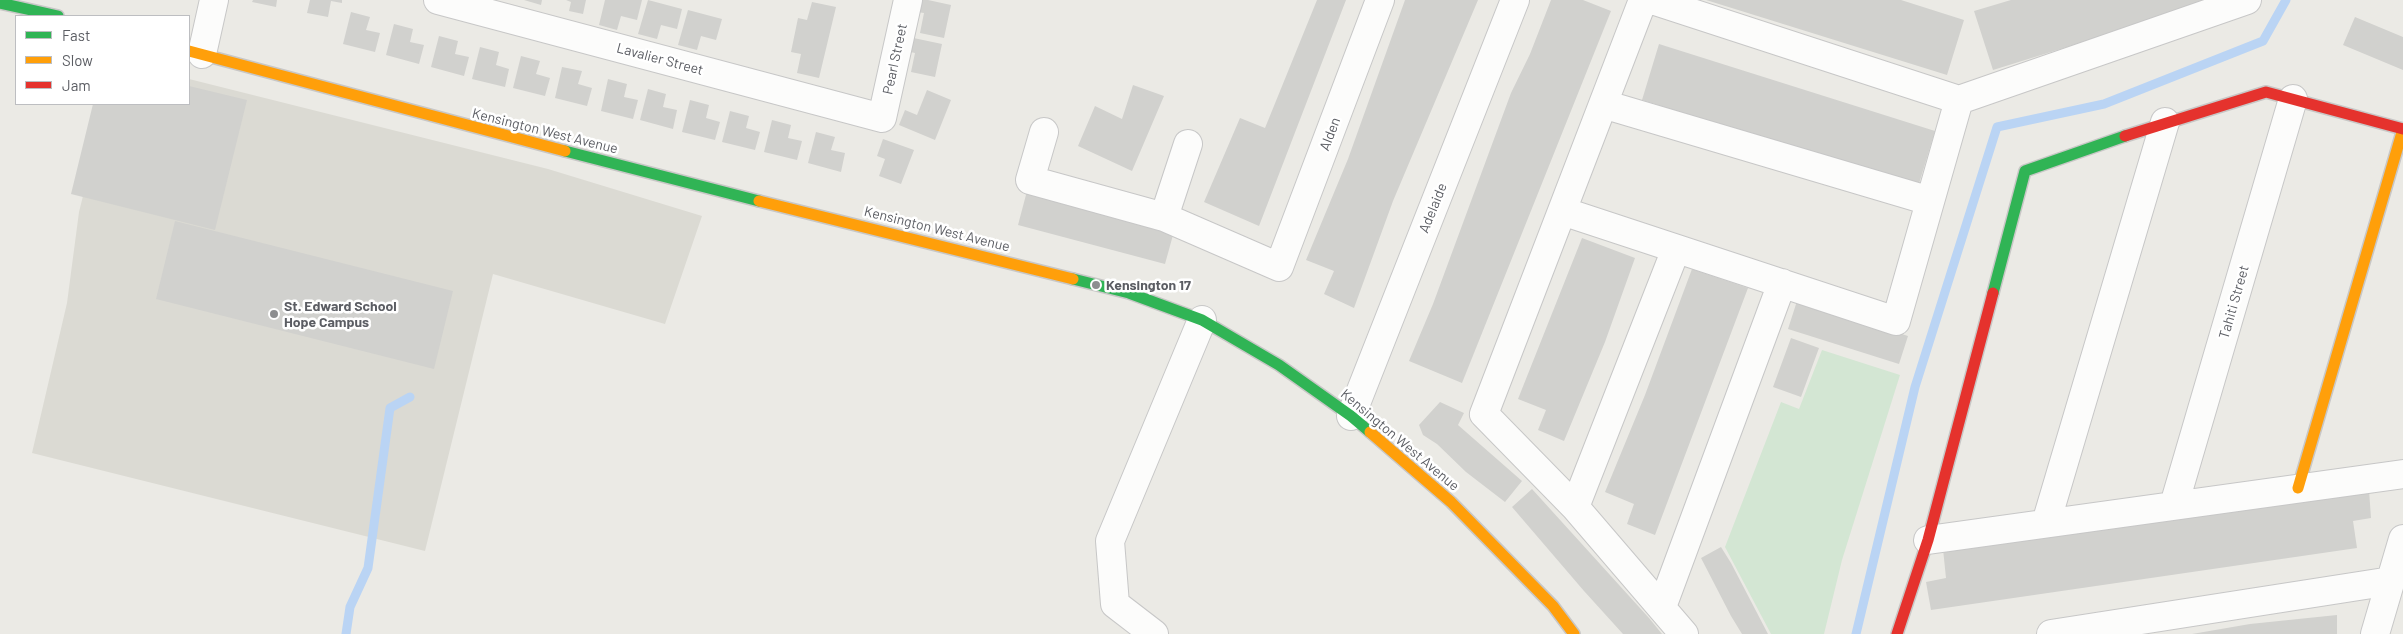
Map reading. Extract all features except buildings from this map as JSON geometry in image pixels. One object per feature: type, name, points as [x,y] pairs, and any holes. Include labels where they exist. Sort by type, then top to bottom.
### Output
[{"type":"street","points":[[195,53],[214,0]]},
{"type":"street","name":"Lavalier Street","points":[[438,0],[882,118]]},
{"type":"street","name":"Pearl Street","points":[[882,118],[908,0]]},
{"type":"street","name":"Alden","points":[[1164,217],[1279,267],[1380,0]]},
{"type":"street","name":"Adelaide","points":[[1351,416],[1515,0]]},
{"type":"street","points":[[1643,0],[1484,414],[1575,507],[1684,634]]},
{"type":"street","points":[[1652,0],[1959,100],[2247,0]]},
{"type":"street","points":[[0,3],[54,15]]},
{"type":"street","name":"Kensington West Avenue","points":[[195,53],[473,128],[790,208],[898,233],[1129,293],[1202,320],[1279,365],[1351,416],[1451,502],[1553,606],[1574,634]]},
{"type":"street","points":[[1897,634],[1928,540],[2025,171],[2165,122],[2266,92],[2403,128],[2298,488]]},
{"type":"street","points":[[1562,211],[1896,320],[1959,100]]},
{"type":"street","name":"Tahiti Street","points":[[2174,505],[2294,100]]},
{"type":"street","points":[[1603,104],[1930,201]]},
{"type":"street","points":[[2046,523],[2165,122]]},
{"type":"street","points":[[1044,132],[1030,180],[1164,217],[1188,144]]},
{"type":"street","points":[[1575,507],[1676,249]]},
{"type":"street","points":[[1662,607],[1782,283]]},
{"type":"street","points":[[1154,634],[1115,604],[1110,541],[1202,320]]},
{"type":"street","points":[[1928,540],[2403,474]]},
{"type":"street","points":[[2375,634],[2403,539]]},
{"type":"street","points":[[2051,634],[2391,581]]},
{"type":"shaded area","name":"St. Edward School Hope Campus","points":[[190,79],[548,169],[702,216],[665,324],[493,274],[425,551],[32,453],[67,303],[79,212],[106,105],[190,105]]},
{"type":"green space","points":[[1822,350],[1900,375],[1842,560],[1824,634],[1771,634],[1725,547],[1781,402],[1799,409]]},
{"type":"waterway","points":[[1856,634],[1915,387],[1997,127],[2104,104],[2263,41],[2286,0]]},
{"type":"waterway","points":[[346,634],[350,607],[368,568],[390,408],[410,397]]},
{"type":"traffic: fast","points":[[0,3],[54,15]]},
{"type":"traffic: fast","points":[[1993,293],[2025,171],[2125,136]]},
{"type":"traffic: fast","points":[[565,151],[759,201]]},
{"type":"traffic: fast","points":[[1073,279],[1129,293],[1202,320],[1279,365],[1351,416],[1370,432]]},
{"type":"traffic: slow","points":[[190,51],[565,151]]},
{"type":"traffic: slow","points":[[2298,488],[2403,129]]},
{"type":"traffic: slow","points":[[759,201],[1073,279]]},
{"type":"traffic: slow","points":[[1370,432],[1451,502],[1553,606],[1574,634]]},
{"type":"traffic: jam","points":[[2125,136],[2266,92],[2403,129]]},
{"type":"traffic: jam","points":[[1897,634],[1928,540],[1993,293]]},
{"type":"place","name":"Kensington 17","points":[[1096,285]]},
{"type":"place","name":"St. Edward School Hope Campus","points":[[274,314]]}]
